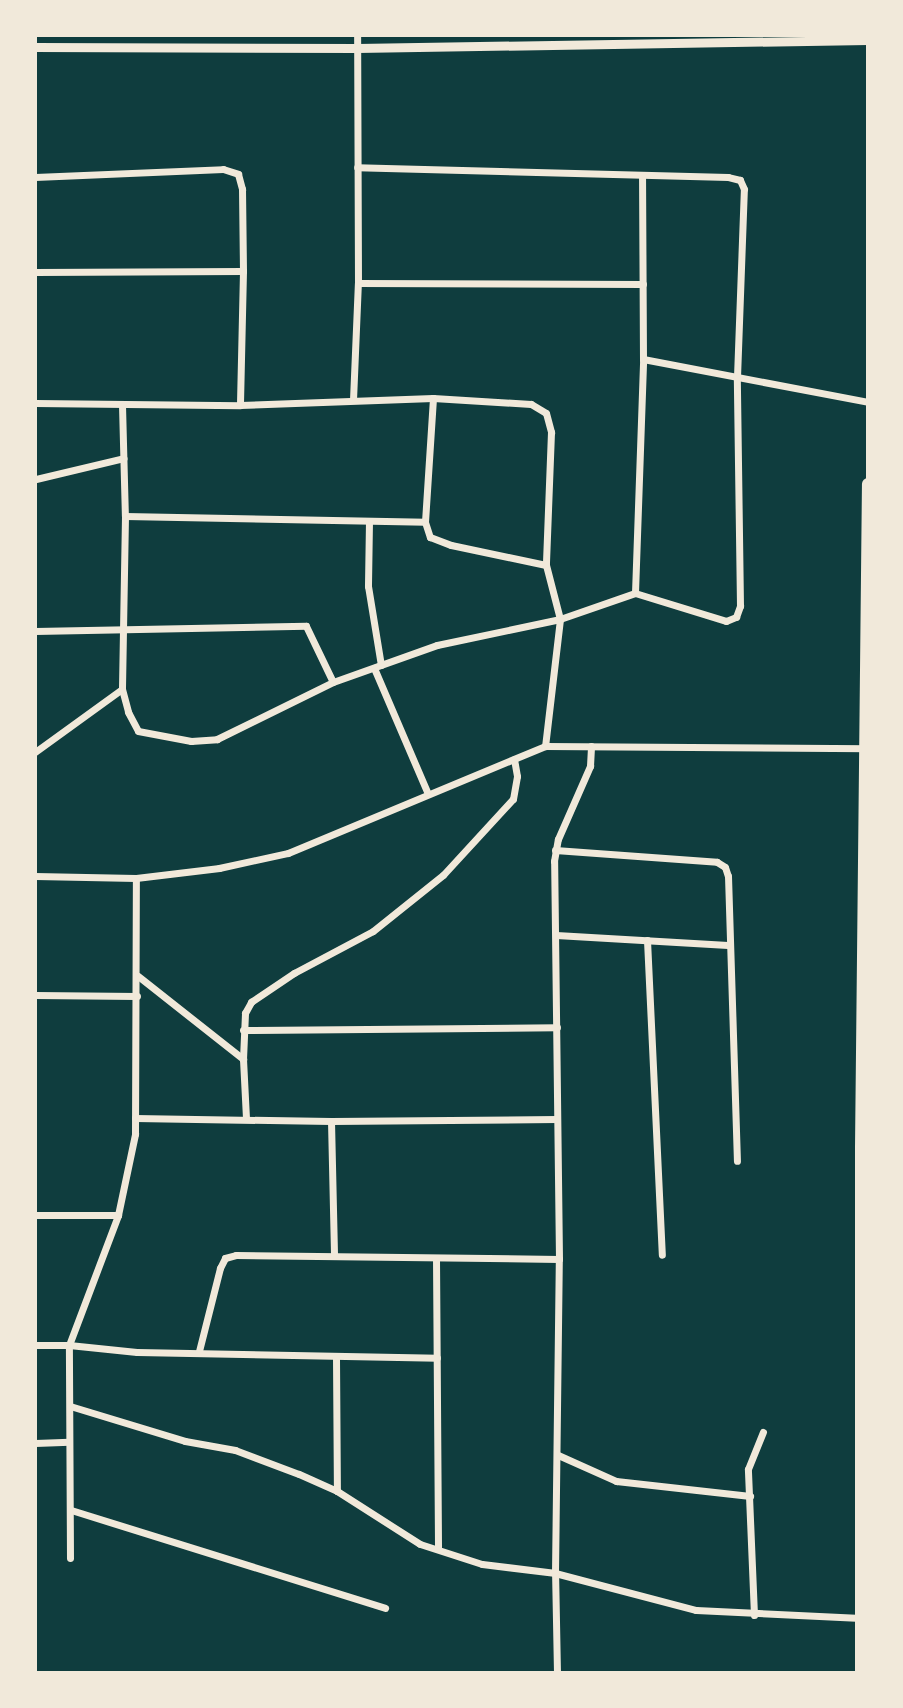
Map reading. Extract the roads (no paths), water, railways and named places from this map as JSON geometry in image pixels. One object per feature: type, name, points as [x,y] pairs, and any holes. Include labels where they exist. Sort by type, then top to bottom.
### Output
[{"type":"highway","points":[[861,1673],[865,1618],[861,1148],[868,484]]},
{"type":"street","points":[[353,400],[358,283],[357,35]]},
{"type":"street","points":[[35,47],[357,48],[868,40]]},
{"type":"street","points":[[122,405],[125,516],[122,689],[128,712],[138,731],[191,741],[217,739],[333,682],[437,645],[560,619],[635,593],[726,621],[736,617],[740,606],[737,377],[744,189],[740,180],[728,177],[357,167]]},
{"type":"street","points":[[35,177],[223,169],[238,174],[242,189],[243,271],[240,405]]},
{"type":"street","points":[[635,593],[643,359],[642,176]]},
{"type":"street","points":[[35,272],[243,271]]},
{"type":"street","points":[[358,283],[643,284]]},
{"type":"street","points":[[643,359],[868,402]]},
{"type":"street","points":[[433,398],[425,522],[430,537],[451,545],[546,565]]},
{"type":"street","points":[[35,403],[240,405],[433,398],[531,404],[546,413],[551,432],[546,565],[560,619],[545,746]]},
{"type":"street","points":[[36,479],[124,458]]},
{"type":"street","points":[[125,516],[425,522]]},
{"type":"street","points":[[369,521],[368,586],[377,666],[428,794]]},
{"type":"street","points":[[35,631],[306,626],[333,682]]},
{"type":"street","points":[[35,752],[122,689]]},
{"type":"street","points":[[35,876],[136,878],[219,868],[288,853],[545,746],[867,748]]},
{"type":"street","points":[[557,1673],[555,1573],[559,1259],[555,850],[588,774],[592,746]]},
{"type":"street","points":[[246,1119],[243,1030],[245,1013],[251,1002],[267,990],[373,931],[443,875],[513,799],[517,776],[513,758]]},
{"type":"street","points":[[555,850],[717,862],[725,867],[728,876],[728,944],[737,1161]]},
{"type":"street","points":[[70,1558],[69,1345],[118,1215],[135,1118],[138,975],[136,878]]},
{"type":"street","points":[[556,935],[728,944]]},
{"type":"street","points":[[646,940],[662,1255]]},
{"type":"street","points":[[138,975],[243,1059]]},
{"type":"street","points":[[35,995],[137,996]]},
{"type":"street","points":[[243,1030],[557,1027]]},
{"type":"street","points":[[135,1118],[331,1121],[557,1119]]},
{"type":"street","points":[[331,1121],[334,1255]]},
{"type":"street","points":[[35,1215],[118,1215]]},
{"type":"street","points":[[199,1351],[220,1268],[225,1258],[334,1255],[559,1259]]},
{"type":"street","points":[[436,1258],[438,1549]]},
{"type":"street","points":[[35,1345],[69,1345],[137,1352],[199,1351],[336,1358],[437,1358]]},
{"type":"street","points":[[336,1358],[337,1491]]},
{"type":"street","points":[[69,1406],[185,1441],[235,1450],[337,1491],[420,1544],[482,1564],[555,1573],[696,1610],[754,1615],[865,1618]]},
{"type":"street","points":[[754,1615],[748,1469],[763,1432]]},
{"type":"street","points":[[35,1443],[69,1442]]},
{"type":"street","points":[[558,1455],[617,1481],[750,1496]]},
{"type":"street","points":[[71,1510],[384,1608]]}]
